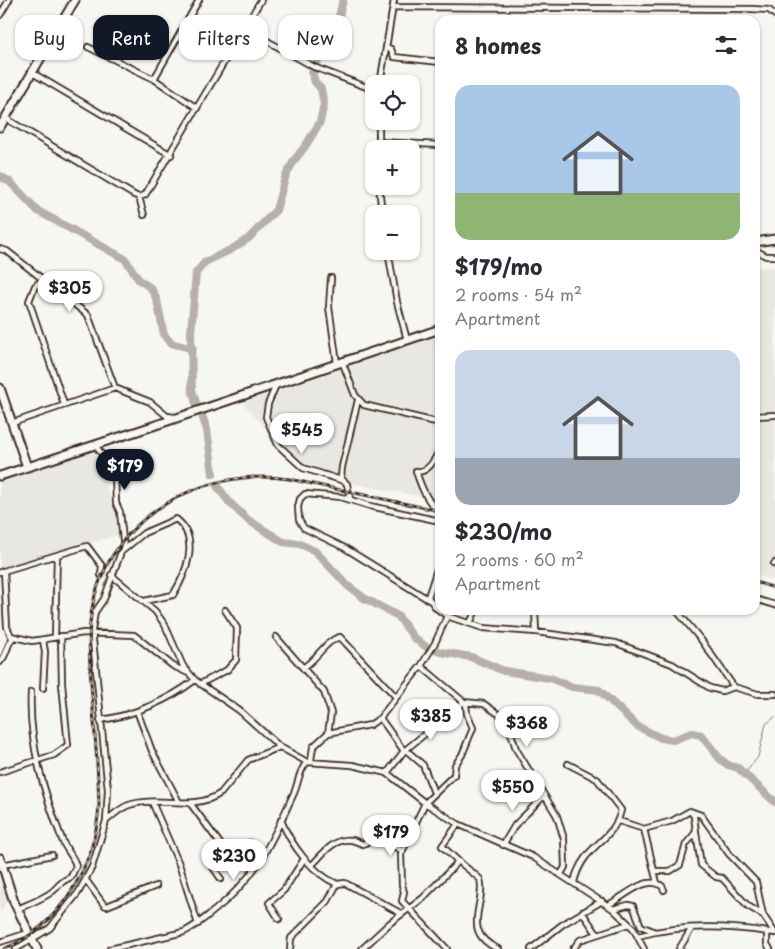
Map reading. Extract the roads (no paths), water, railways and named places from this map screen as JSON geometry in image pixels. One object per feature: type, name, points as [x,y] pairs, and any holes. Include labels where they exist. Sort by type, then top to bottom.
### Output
[{"type":"main road","points":[[0,127],[74,0]]},
{"type":"main road","points":[[760,241],[775,239]]},
{"type":"main road","points":[[0,476],[435,331]]},
{"type":"main road","points":[[0,388],[27,467]]},
{"type":"main road","points":[[1,861],[17,909],[37,949]]},
{"type":"street","points":[[0,15],[9,0]]},
{"type":"street","points":[[154,79],[199,0]]},
{"type":"street","points":[[252,15],[261,0]]},
{"type":"street","points":[[381,75],[394,0]]},
{"type":"street","points":[[393,7],[752,9],[769,10],[775,14]]},
{"type":"street","points":[[268,41],[314,67],[365,87]]},
{"type":"street","points":[[386,46],[391,49],[394,57],[435,62]]},
{"type":"street","points":[[88,47],[154,79],[197,108]]},
{"type":"street","points":[[140,197],[147,194],[225,60]]},
{"type":"street","points":[[31,72],[171,155]]},
{"type":"street","points":[[5,118],[140,197],[144,215]]},
{"type":"street","points":[[420,144],[435,145]]},
{"type":"street","points":[[0,249],[7,251],[88,315],[115,388]]},
{"type":"street","points":[[760,253],[766,256],[775,256]]},
{"type":"street","points":[[390,260],[397,302],[407,340]]},
{"type":"street","points":[[331,278],[329,306],[340,362],[358,400],[364,405],[375,409],[435,422]]},
{"type":"street","points":[[42,280],[35,286],[29,301],[64,404]]},
{"type":"street","points":[[276,383],[268,404],[266,418],[278,445],[303,468],[341,478],[347,484],[350,499]]},
{"type":"street","points":[[12,423],[115,388],[150,402],[167,416],[178,418]]},
{"type":"street","points":[[341,478],[358,400]]},
{"type":"street","points":[[760,416],[775,415]]},
{"type":"street","points":[[95,445],[104,457],[104,466],[115,474],[116,503],[120,512],[124,549]]},
{"type":"street","points":[[435,457],[427,470],[422,473],[416,471],[422,488],[435,508]]},
{"type":"street","points":[[435,520],[380,509],[350,499],[311,494],[302,496],[297,511],[302,526],[311,533],[345,548],[435,605]]},
{"type":"street","points":[[0,942],[30,936],[50,928],[66,910],[86,880],[106,821],[108,790],[93,634],[95,612],[103,601],[111,575],[124,549],[144,533],[176,519],[186,534],[190,552],[174,594],[144,601]]},
{"type":"street","points":[[101,575],[102,566],[88,546],[2,572],[8,632],[13,638],[44,640],[61,636],[93,634],[136,636],[173,666],[188,673]]},
{"type":"street","points":[[55,638],[57,555]]},
{"type":"street","points":[[429,600],[429,589],[435,573]]},
{"type":"street","points":[[111,575],[153,608],[165,625],[174,650],[188,673],[200,684],[240,711],[280,747],[309,761],[372,768],[387,773],[425,803],[458,824],[503,845],[526,853],[611,907],[630,924],[644,949]]},
{"type":"street","points":[[760,600],[775,604]]},
{"type":"street","points":[[200,684],[228,670],[236,660],[237,628],[225,610]]},
{"type":"street","points":[[470,623],[474,615]]},
{"type":"street","points":[[535,615],[536,632]]},
{"type":"street","points":[[680,615],[702,640],[734,687]]},
{"type":"street","points":[[110,949],[184,932],[198,924],[230,899],[246,883],[264,856],[295,790],[297,778],[309,761],[313,747],[328,733],[370,725],[380,718],[421,666],[435,643],[447,616],[483,628],[536,632],[616,643],[672,664],[710,688],[722,690],[734,687],[758,694],[775,694]]},
{"type":"street","points":[[0,772],[58,753],[69,742],[64,711],[61,636]]},
{"type":"street","points":[[276,637],[291,656],[304,667],[328,699],[328,708],[331,713],[328,733]]},
{"type":"street","points":[[304,667],[318,657],[323,648],[340,637],[396,697]]},
{"type":"street","points":[[0,662],[4,658],[8,645],[13,638]]},
{"type":"street","points":[[42,688],[44,640]]},
{"type":"street","points":[[421,666],[465,703],[484,704],[507,720],[516,749],[557,816],[564,840],[565,866],[561,874]]},
{"type":"street","points":[[100,720],[137,711],[175,693],[195,680]]},
{"type":"street","points":[[17,909],[53,891],[60,881],[70,877],[76,866],[64,844],[38,760],[30,725],[32,692]]},
{"type":"street","points":[[387,773],[405,750],[465,703]]},
{"type":"street","points":[[447,949],[402,900],[404,892],[400,862],[403,851],[425,803],[454,775],[455,765],[473,725],[467,714],[465,703]]},
{"type":"street","points":[[137,711],[152,751],[179,802]]},
{"type":"street","points":[[380,718],[405,750],[423,765],[434,793]]},
{"type":"street","points":[[106,821],[128,805],[152,802],[190,803],[219,795],[248,760],[280,747]]},
{"type":"street","points":[[568,764],[597,779],[604,785],[611,800],[621,810],[618,821],[608,835],[578,865],[574,882]]},
{"type":"street","points":[[503,845],[515,825],[544,796]]},
{"type":"street","points":[[152,802],[179,864],[198,924]]},
{"type":"street","points":[[190,803],[230,857]]},
{"type":"street","points":[[618,821],[644,829],[672,821],[690,811],[701,815],[729,854],[756,882],[763,915],[775,933]]},
{"type":"street","points":[[690,811],[694,816],[702,866],[716,877],[722,878],[748,906],[763,915]]},
{"type":"street","points":[[281,820],[285,830],[304,859],[337,884],[345,883],[402,914]]},
{"type":"street","points":[[458,824],[442,846],[480,879],[481,886],[475,916],[477,925],[480,934],[498,949]]},
{"type":"street","points":[[644,829],[657,883]]},
{"type":"street","points":[[655,871],[670,871],[680,865],[686,844],[696,832]]},
{"type":"street","points":[[312,865],[331,846],[343,840],[352,840],[363,844],[377,838],[403,851]]},
{"type":"street","points":[[216,869],[250,843]]},
{"type":"street","points":[[1,861],[52,855]]},
{"type":"street","points":[[206,857],[216,869],[221,879]]},
{"type":"street","points":[[279,919],[269,903],[284,890],[304,859]]},
{"type":"street","points":[[362,949],[440,881],[456,864],[457,860]]},
{"type":"street","points":[[86,880],[104,905],[107,906],[156,886]]},
{"type":"street","points":[[611,907],[641,885],[657,883],[664,890]]},
{"type":"street","points":[[290,949],[290,938],[328,901],[337,884]]},
{"type":"street","points":[[531,949],[582,912],[602,901]]},
{"type":"street","points":[[611,907],[628,904],[633,906],[641,926],[655,932]]},
{"type":"street","points":[[582,912],[597,934]]},
{"type":"street","points":[[573,949],[580,940],[630,924]]},
{"type":"street","points":[[638,936],[692,928],[775,933]]},
{"type":"street","points":[[679,949],[692,928]]},
{"type":"street","points":[[767,932],[767,944],[770,949]]},
{"type":"street","points":[[16,949],[30,936]]},
{"type":"waterway","points":[[197,406],[192,390],[191,333],[196,273],[205,262],[232,249],[249,238],[276,210],[285,178],[293,162],[320,122],[324,104],[321,89],[315,82],[312,73],[329,38],[335,33],[343,0]]},
{"type":"waterway","points":[[0,176],[10,182],[38,211],[125,259],[139,280],[151,288],[157,300],[164,335],[171,343],[193,349]]},
{"type":"waterway","points":[[202,415],[207,430],[213,474]]},
{"type":"waterway","points":[[217,486],[230,503],[248,520],[283,542],[300,544],[315,551],[348,586],[364,598],[398,616],[414,638],[428,648],[471,657],[504,671],[550,678],[572,687],[599,690],[637,726],[661,738],[673,740],[692,733],[701,735],[720,759],[728,765],[738,768],[775,802]]},
{"type":"waterway","points":[[757,787],[757,781],[747,771],[758,757],[766,724],[775,717]]},
{"type":"railway","points":[[4,949],[24,939],[58,909],[72,890],[83,870],[91,849],[99,804],[90,660],[90,623],[97,588],[112,557],[132,530],[158,509],[188,492],[220,482],[254,477],[289,479],[435,510]]},
{"type":"railway","points":[[760,584],[775,588]]}]
